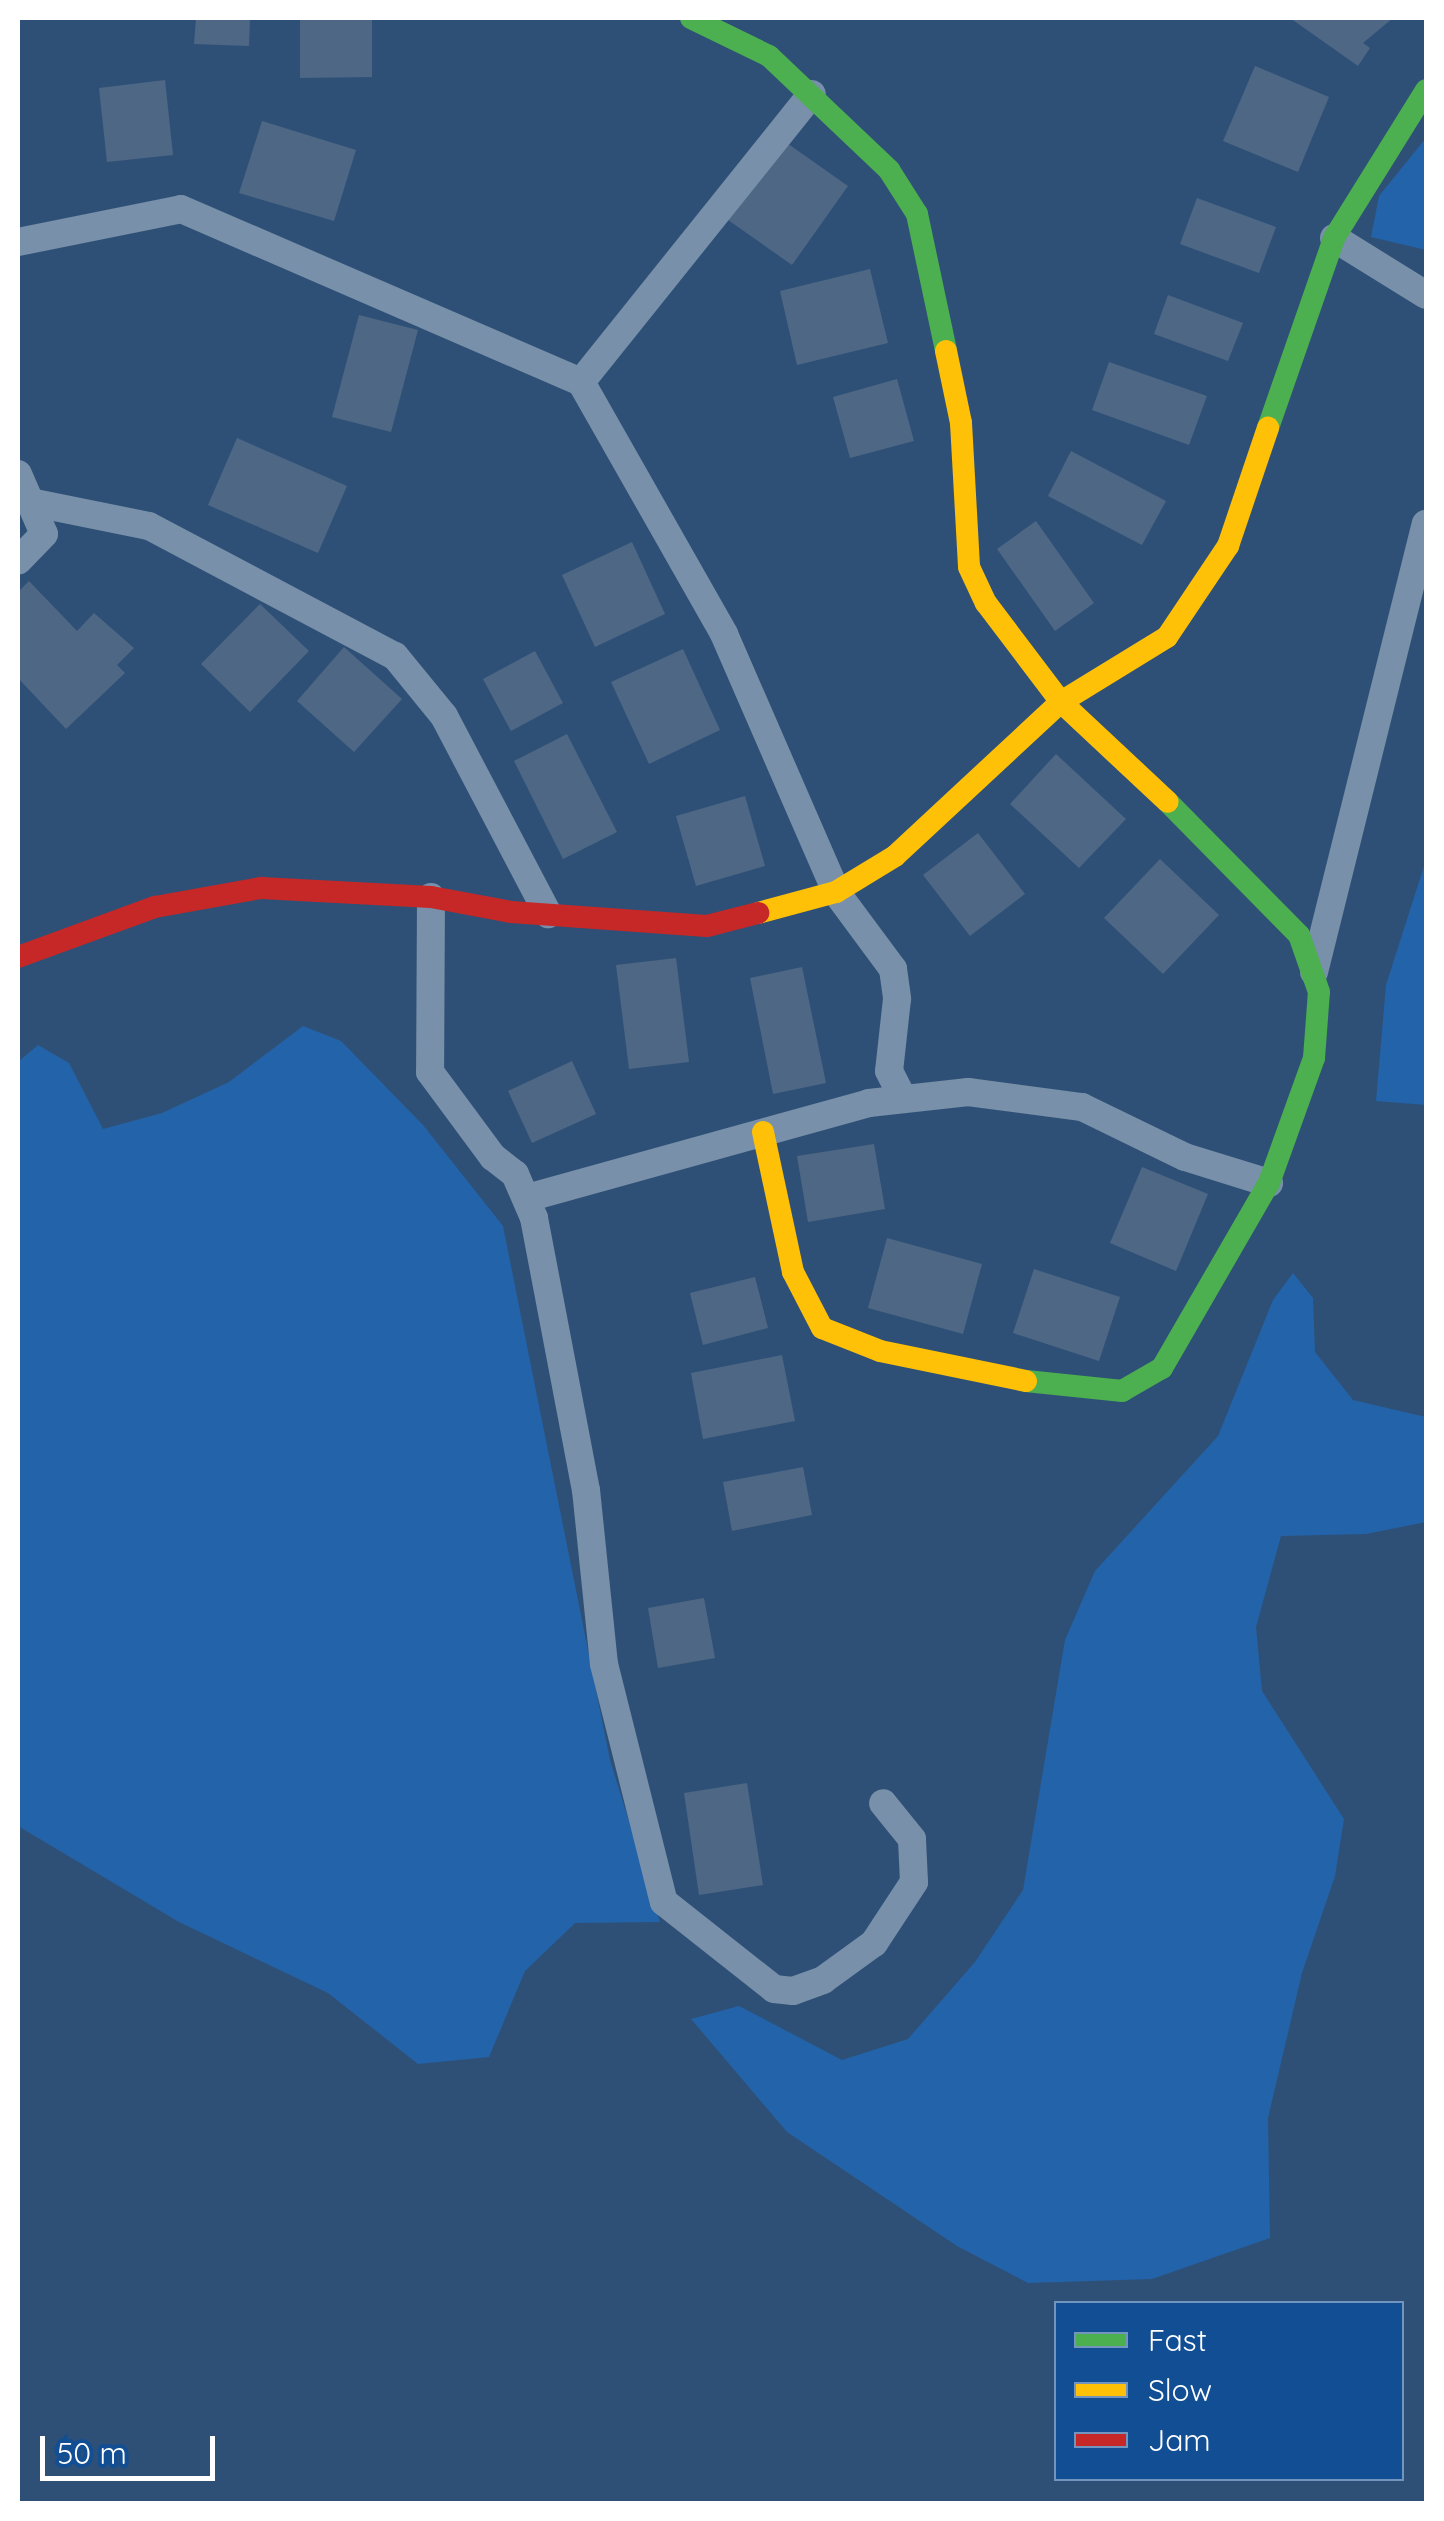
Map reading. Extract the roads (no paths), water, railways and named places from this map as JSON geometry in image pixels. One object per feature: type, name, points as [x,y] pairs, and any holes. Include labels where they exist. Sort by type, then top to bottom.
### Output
[{"type":"street","points":[[691,18],[769,56],[889,170],[917,214],[961,423],[969,568],[986,603],[1061,702],[1246,875],[1299,935],[1314,972]]},
{"type":"street","points":[[18,957],[155,907],[261,888],[431,897],[548,914],[707,926],[836,892],[895,856],[1061,702],[1166,637],[1228,546],[1334,238],[1426,90]]},
{"type":"street","points":[[581,382],[812,94]]},
{"type":"street","points":[[18,242],[181,209],[581,382],[724,634],[836,892],[893,970],[897,999],[889,1071],[902,1097]]},
{"type":"street","points":[[1334,238],[1426,295]]},
{"type":"street","points":[[21,488],[149,526],[395,656],[444,716],[548,914]]},
{"type":"street","points":[[18,561],[44,534],[21,488]]},
{"type":"street","points":[[763,1132],[793,1272],[822,1328],[880,1351],[1105,1394],[1138,1385],[1162,1368],[1222,1274],[1269,1183],[1316,1047],[1314,972],[1426,524]]},
{"type":"street","points":[[431,897],[430,1072],[493,1157],[515,1174],[526,1198],[586,1490],[604,1664],[664,1902],[774,1989],[793,1991],[823,1980],[874,1943],[914,1882],[912,1839],[883,1804]]},
{"type":"street","points":[[526,1198],[902,1097],[1006,1094],[1082,1107],[1185,1157],[1269,1183]]}]
